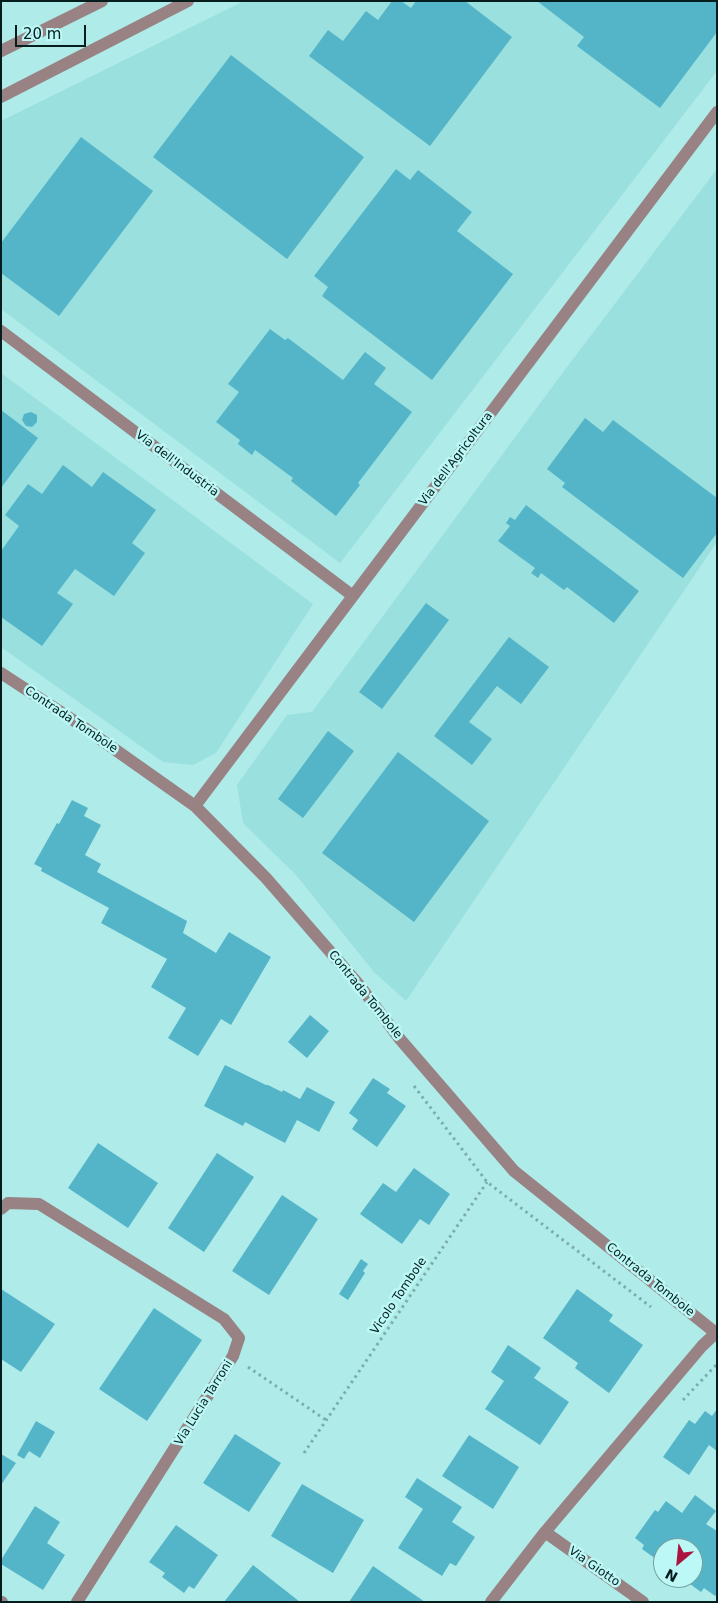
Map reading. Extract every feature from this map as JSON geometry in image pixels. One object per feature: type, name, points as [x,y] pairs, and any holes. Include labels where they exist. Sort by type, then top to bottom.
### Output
[{"type":"street","points":[[1,50],[102,1]]},
{"type":"street","points":[[1,97],[188,1]]},
{"type":"street","name":"Via dell'Agricoltura","points":[[195,806],[717,112]]},
{"type":"street","name":"Via dell'Industria","points":[[1,331],[353,596]]},
{"type":"street","name":"Contrada Tombole","points":[[1,672],[195,806],[272,886],[360,986],[399,1038],[514,1171],[716,1334],[702,1346],[545,1532],[491,1602]]},
{"type":"street","name":"Via Lucia Tarroni","points":[[1,1209],[8,1203],[39,1204],[224,1319],[239,1338],[233,1356],[77,1602]]},
{"type":"street","name":"Via Giotto","points":[[545,1532],[643,1602]]},
{"type":"path","name":"Vicolo Tombole","points":[[304,1453],[487,1182]]},
{"type":"path","points":[[233,1356],[326,1420]]},
{"type":"shaded area","points":[[244,1],[717,1],[717,71],[340,563],[1,309],[1,121]]},
{"type":"shaded area","points":[[717,169],[717,542],[406,1001],[374,972],[296,875],[243,823],[237,785],[287,715],[312,712],[564,371]]},
{"type":"shaded area","points":[[1,373],[313,604],[216,753],[193,765],[163,762],[1,647]]},
{"type":"building","points":[[392,1],[401,1],[411,8],[416,1],[465,1],[512,37],[430,146],[309,56],[328,30],[343,41],[366,11],[378,20]]},
{"type":"building","points":[[537,1],[717,1],[717,32],[660,108],[577,46],[584,37]]},
{"type":"building","points":[[231,55],[364,157],[287,259],[153,157]]},
{"type":"building","points":[[81,137],[153,191],[59,316],[1,273],[1,243]]},
{"type":"building","points":[[396,169],[410,180],[418,170],[472,212],[457,231],[513,274],[432,380],[322,296],[328,287],[314,276]]},
{"type":"building","points":[[270,329],[285,340],[288,338],[343,380],[365,352],[386,368],[374,384],[412,412],[358,483],[360,485],[336,516],[291,481],[293,478],[255,450],[252,455],[238,444],[240,440],[216,422],[239,392],[228,384]]},
{"type":"building","points":[[1,410],[38,438],[1,488]]},
{"type":"building","points":[[31,412],[37,415],[37,422],[32,427],[26,426],[22,420],[24,414]]},
{"type":"building","points":[[585,418],[603,432],[613,420],[717,498],[717,533],[683,578],[562,487],[565,483],[547,469]]},
{"type":"building","points":[[63,465],[92,487],[103,472],[156,510],[132,543],[145,553],[114,596],[75,569],[57,593],[73,604],[42,646],[1,617],[1,551],[19,526],[5,515],[28,484],[42,494]]},
{"type":"building","points":[[526,505],[639,591],[614,623],[567,587],[564,590],[541,573],[538,578],[531,573],[535,568],[498,541],[510,526],[506,523],[510,517],[515,520]]},
{"type":"building","points":[[426,603],[449,620],[382,709],[359,692]]},
{"type":"building","points":[[509,637],[549,667],[521,704],[497,686],[469,722],[492,739],[472,765],[434,736]]},
{"type":"building","points":[[328,731],[354,751],[303,818],[278,799]]},
{"type":"building","points":[[398,752],[489,821],[414,922],[322,853]]},
{"type":"building","points":[[72,800],[88,808],[84,816],[101,825],[85,855],[101,864],[97,872],[187,921],[183,933],[216,953],[229,932],[271,957],[231,1025],[221,1019],[198,1056],[168,1038],[186,1008],[151,987],[167,959],[101,923],[109,908],[41,871],[42,868],[34,864]]},
{"type":"building","points":[[310,1015],[329,1031],[307,1058],[288,1042]]},
{"type":"building","points":[[225,1065],[300,1099],[307,1087],[335,1102],[319,1132],[297,1120],[285,1143],[245,1122],[243,1126],[204,1106]]},
{"type":"building","points":[[373,1078],[390,1089],[387,1093],[406,1106],[377,1147],[352,1129],[358,1120],[349,1113]]},
{"type":"building","points":[[98,1143],[158,1183],[128,1228],[68,1188]]},
{"type":"building","points":[[217,1153],[254,1177],[204,1252],[168,1228]]},
{"type":"building","points":[[414,1168],[450,1194],[429,1225],[420,1219],[402,1244],[360,1214],[383,1183],[396,1192]]},
{"type":"building","points":[[282,1195],[318,1219],[269,1295],[232,1271]]},
{"type":"building","points":[[361,1259],[368,1264],[363,1271],[365,1273],[348,1300],[339,1294]]},
{"type":"building","points":[[1,1289],[55,1324],[21,1372],[1,1359]]},
{"type":"building","points":[[577,1289],[613,1315],[609,1321],[643,1345],[609,1393],[575,1368],[578,1363],[543,1338]]},
{"type":"building","points":[[154,1308],[202,1340],[147,1421],[99,1389]]},
{"type":"building","points":[[508,1345],[541,1368],[534,1378],[569,1402],[540,1445],[485,1409],[504,1381],[491,1372]]},
{"type":"building","points":[[717,1409],[717,1451],[709,1445],[689,1475],[663,1457],[689,1420],[695,1424],[705,1411],[712,1416]]},
{"type":"building","points":[[36,1421],[55,1432],[40,1458],[29,1451],[24,1459],[17,1455]]},
{"type":"building","points":[[235,1434],[281,1463],[249,1512],[203,1483]]},
{"type":"building","points":[[469,1435],[519,1467],[493,1509],[442,1476]]},
{"type":"building","points":[[1,1454],[16,1463],[1,1485]]},
{"type":"building","points":[[417,1478],[462,1507],[452,1522],[475,1537],[456,1566],[450,1563],[442,1576],[398,1548],[423,1509],[405,1497]]},
{"type":"building","points":[[302,1484],[364,1520],[333,1573],[271,1536]]},
{"type":"building","points":[[695,1495],[716,1511],[706,1524],[717,1531],[717,1593],[715,1596],[704,1588],[701,1592],[696,1588],[703,1588],[703,1538],[653,1538],[653,1557],[642,1549],[644,1545],[635,1538],[655,1510],[658,1512],[666,1501],[682,1513]]},
{"type":"building","points":[[35,1506],[60,1522],[47,1543],[65,1555],[43,1590],[1,1564],[1,1560]]},
{"type":"building","points":[[176,1525],[218,1555],[194,1589],[189,1586],[184,1593],[162,1577],[165,1573],[149,1562]]},
{"type":"building","points":[[253,1565],[300,1602],[224,1602]]},
{"type":"building","points":[[373,1566],[425,1602],[349,1602]]}]
